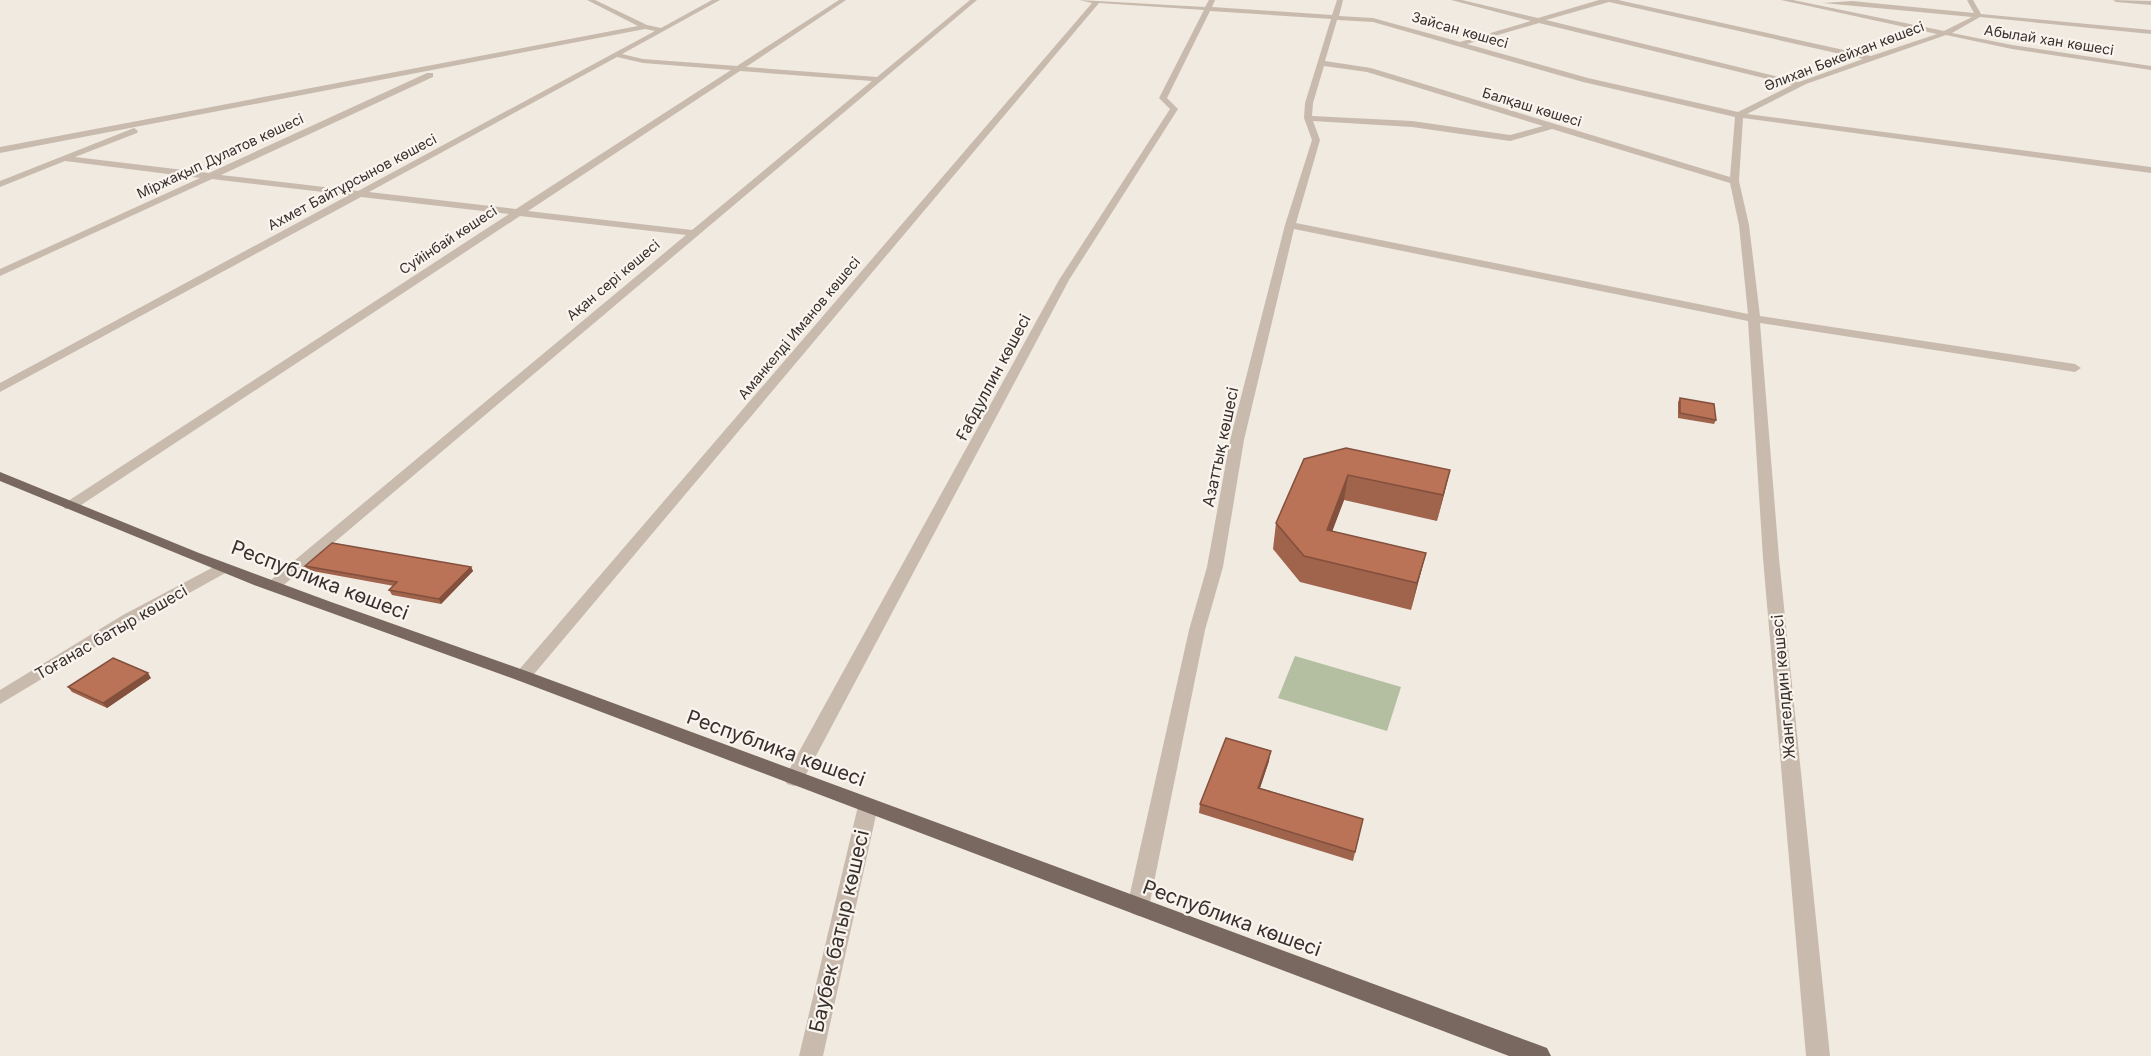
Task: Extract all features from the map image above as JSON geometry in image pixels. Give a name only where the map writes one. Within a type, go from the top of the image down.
[{"type":"main road","name":"Республика көшесі","points":[[0,476],[384,630],[523,676],[1539,1056]]},
{"type":"street","points":[[590,0],[645,27],[662,30]]},
{"type":"street","name":"Ахмет Байтұрсынов көшесі","points":[[0,388],[717,0]]},
{"type":"street","name":"Суйінбай көшесі","points":[[70,506],[843,0]]},
{"type":"street","name":"Ақан сері көшесі","points":[[273,585],[974,0]]},
{"type":"street","name":"Зайсан көшесі","points":[[1082,0],[1210,4],[1373,20],[1586,80],[1739,115],[2151,171]]},
{"type":"street","name":"Азаттық көшесі","points":[[1138,907],[1197,630],[1215,567],[1237,440],[1290,225],[1316,140],[1308,118],[1309,103],[1340,0]]},
{"type":"street","points":[[1454,0],[1803,85]]},
{"type":"street","points":[[1461,44],[1608,0],[1873,59]]},
{"type":"street","name":"Әлихан Бөкейхан көшесі","points":[[1784,0],[1943,34]]},
{"type":"street","points":[[1970,0],[1979,15]]},
{"type":"street","points":[[2116,0],[2151,3]]},
{"type":"street","name":"Аманкелді Иманов көшесі","points":[[523,676],[1097,1]]},
{"type":"street","points":[[1811,6],[1838,2],[2151,32]]},
{"type":"street","name":"Ғабдуллин көшесі","points":[[794,779],[1064,280],[1174,109],[1163,98],[1210,4]]},
{"type":"street","points":[[1943,34],[1979,15]]},
{"type":"street","points":[[0,150],[645,27]]},
{"type":"street","name":"Әлихан Бөкейхан көшесі","points":[[1739,115],[1768,99],[1803,85],[1943,34]]},
{"type":"street","name":"Абылай хан көшесі","points":[[1943,34],[2151,68]]},
{"type":"street","points":[[616,54],[643,61],[877,80]]},
{"type":"street","name":"Балқаш көшесі","points":[[1322,63],[1368,70],[1734,182]]},
{"type":"street","name":"Міржақып Дулатов көшесі","points":[[0,273],[452,65]]},
{"type":"street","name":"Жангелдин көшесі","points":[[1739,115],[1734,182],[1744,225],[1755,319],[1771,558],[1818,1056]]},
{"type":"street","points":[[0,184],[165,118]]},
{"type":"street","points":[[1308,118],[1412,124],[1510,138],[1549,126]]},
{"type":"street","points":[[66,159],[361,193],[514,214],[692,233]]},
{"type":"street","points":[[1290,225],[1755,319],[2075,368]]},
{"type":"street","name":"Тоғанас батыр көшесі","points":[[0,698],[129,620],[223,567]]},
{"type":"street","name":"Баубек батыр көшесі","points":[[811,1056],[868,806]]},
{"type":"green space","points":[[1295,656],[1401,687],[1387,731],[1278,698]]},
{"type":"building","points":[[1680,398],[1714,404],[1716,420],[1680,413]]},
{"type":"building","points":[[1346,448],[1450,470],[1443,495],[1348,475],[1327,530],[1426,553],[1417,583],[1304,556],[1276,523],[1304,459]]},
{"type":"building","points":[[332,543],[471,567],[439,599],[389,590],[397,582],[305,566]]},
{"type":"building","points":[[113,658],[148,673],[103,703],[68,687]]},
{"type":"building","points":[[1226,738],[1271,751],[1258,788],[1363,819],[1355,852],[1200,804]]}]
